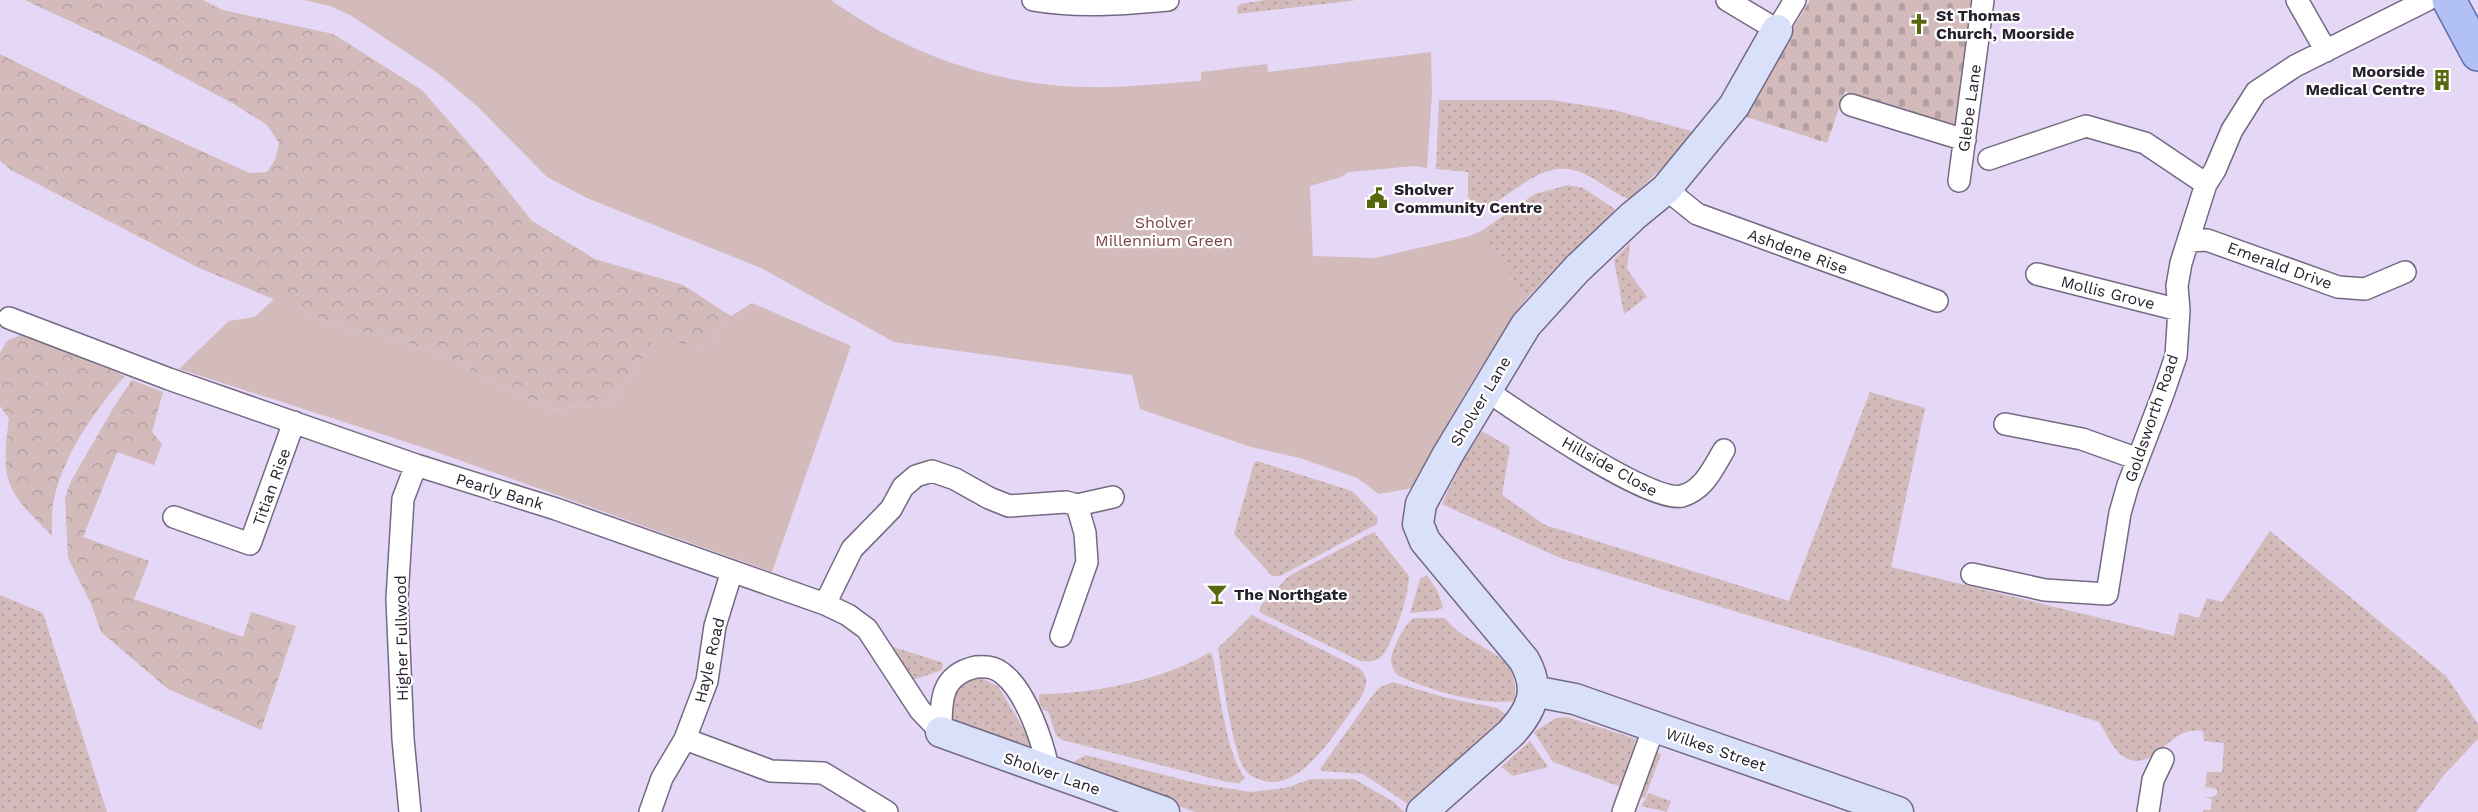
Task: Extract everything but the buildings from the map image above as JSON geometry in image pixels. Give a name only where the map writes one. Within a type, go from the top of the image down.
[{"type":"main road","points":[[2449,0],[2478,54]]},
{"type":"street","points":[[1033,0],[1100,5],[1168,0]]},
{"type":"street","points":[[1727,0],[1777,30]]},
{"type":"street","name":"Sholver Lane","points":[[1533,691],[1530,670],[1524,660],[1430,548],[1418,524],[1421,504],[1526,325],[1551,296],[1633,216],[1666,189],[1734,106],[1796,0]]},
{"type":"street","name":"Glebe Lane","points":[[1959,180],[1983,0]]},
{"type":"street","points":[[2297,0],[2326,51]]},
{"type":"street","name":"Goldsworth Road","points":[[1972,574],[2045,590],[2107,594],[2120,513],[2176,356],[2179,310],[2177,286],[2188,240],[2206,184],[2215,170],[2232,130],[2256,92],[2295,66],[2427,0]]},
{"type":"street","points":[[1851,105],[1965,140]]},
{"type":"street","points":[[1989,159],[2086,126],[2145,143],[2206,184]]},
{"type":"street","name":"Ashdene Rise","points":[[1666,189],[1697,214],[1937,301]]},
{"type":"street","name":"Emerald Drive","points":[[2188,240],[2207,240],[2338,287],[2365,289],[2405,272]]},
{"type":"street","name":"Mollis Grove","points":[[2037,274],[2179,310]]},
{"type":"street","name":"Pearly Bank","points":[[9,318],[169,380],[416,465],[556,509],[825,604],[848,615],[867,629],[920,710],[941,732]]},
{"type":"street","name":"Hillside Close","points":[[1486,390],[1592,459],[1660,495],[1676,497],[1693,492],[1706,479],[1724,450]]},
{"type":"street","name":"Titian Rise","points":[[174,517],[250,544],[294,422]]},
{"type":"street","points":[[2005,424],[2082,439],[2138,459]]},
{"type":"street","name":"Higher Fullwood","points":[[410,812],[403,739],[397,599],[403,500],[416,465]]},
{"type":"street","points":[[825,604],[852,549],[891,509],[903,487],[916,476],[932,471],[955,479],[1009,506],[1066,502],[1077,505],[1113,497]]},
{"type":"street","points":[[1061,636],[1087,562],[1085,533],[1077,505]]},
{"type":"street","name":"Hayle Road","points":[[650,812],[662,778],[685,739],[707,681],[715,626],[732,571]]},
{"type":"street","points":[[941,732],[941,704],[947,684],[963,670],[982,666],[993,668],[1002,672],[1017,689],[1042,742],[1049,772]]},
{"type":"street","points":[[1422,812],[1523,720],[1532,703],[1533,691]]},
{"type":"street","name":"Wilkes Street","points":[[1533,691],[1575,699],[1898,812]]},
{"type":"street","points":[[1623,812],[1654,727]]},
{"type":"street","name":"Sholver Lane","points":[[941,732],[1049,772],[1134,807],[1164,812]]},
{"type":"street","points":[[685,739],[771,771],[823,774],[887,812]]},
{"type":"street","points":[[2148,812],[2153,780],[2163,759]]},
{"type":"green space","points":[[25,0],[203,0],[223,10],[333,34],[422,90],[484,161],[532,221],[595,259],[683,285],[731,316],[707,346],[652,342],[636,369],[609,405],[551,409],[497,385],[447,356],[386,336],[339,327],[197,267],[11,170],[0,161],[0,54],[110,109],[249,173],[267,172],[275,160],[279,143],[267,125],[234,104],[144,56]]},
{"type":"green space","name":"Sholver Millennium Green","points":[[304,0],[831,0],[889,36],[952,63],[1019,80],[1087,87],[1201,81],[1201,72],[1267,64],[1268,72],[1431,52],[1432,94],[1427,168],[1414,166],[1349,172],[1341,177],[1310,186],[1313,256],[1375,258],[1483,233],[1526,298],[1466,391],[1413,488],[1379,494],[1357,478],[1300,458],[1251,447],[1140,409],[1132,375],[894,342],[761,268],[587,198],[547,177],[478,107],[439,74],[350,15],[330,6]]},
{"type":"green space","points":[[1265,0],[1357,0],[1238,14],[1237,7],[1240,4]]},
{"type":"green space","points":[[1810,0],[1978,0],[1957,130],[1852,96],[1845,91],[1827,143],[1741,115]]},
{"type":"green space","points":[[1439,100],[1552,100],[1614,110],[1695,132],[1667,163],[1629,199],[1580,172],[1566,169],[1553,170],[1527,181],[1480,212],[1468,197],[1468,172],[1436,169]]},
{"type":"green space","points":[[1568,185],[1583,188],[1615,209],[1611,216],[1564,259],[1526,299],[1500,337],[1439,249],[1481,231],[1535,194]]},
{"type":"green space","points":[[1630,243],[1627,269],[1647,297],[1624,314],[1614,260]]},
{"type":"green space","points":[[274,299],[339,327],[386,336],[447,356],[497,385],[551,409],[609,405],[636,369],[652,341],[707,346],[731,316],[752,303],[851,346],[772,572],[431,450],[179,369],[229,321],[255,317]]},
{"type":"green space","points":[[23,334],[125,376],[82,433],[65,466],[53,503],[52,536],[17,497],[7,474],[6,441],[9,419],[0,406],[0,353],[7,341]]},
{"type":"green space","points":[[132,380],[163,392],[152,432],[162,444],[154,465],[117,452],[83,537],[149,561],[134,599],[243,637],[251,612],[296,626],[261,730],[168,689],[101,632],[91,604],[68,558],[65,498],[71,481]]},
{"type":"green space","points":[[1870,392],[1925,408],[1891,567],[2174,636],[2179,613],[2199,618],[2207,598],[2222,602],[2270,531],[2446,676],[2478,724],[2478,739],[2445,774],[2416,812],[2203,812],[2203,810],[2211,810],[2212,799],[2204,797],[2213,797],[2217,794],[2217,789],[2205,787],[2207,772],[2222,772],[2224,743],[2204,741],[2203,731],[2190,731],[2179,735],[2151,756],[2142,760],[2132,760],[2117,751],[2099,722],[1560,558],[1442,504],[1459,467],[1482,431],[1510,447],[1502,495],[1545,525],[1789,601]]},
{"type":"green space","points":[[1257,461],[1352,491],[1378,518],[1377,524],[1280,576],[1272,576],[1234,534],[1254,463]]},
{"type":"green space","points":[[1374,532],[1409,576],[1400,618],[1387,649],[1380,658],[1360,661],[1259,612],[1260,607],[1287,578]]},
{"type":"green space","points":[[1427,575],[1438,592],[1443,608],[1410,613],[1420,579]]},
{"type":"green space","points":[[0,595],[43,613],[107,812],[0,812]]},
{"type":"green space","points":[[1252,615],[1359,668],[1366,679],[1365,689],[1360,698],[1320,753],[1298,773],[1274,782],[1250,775],[1240,760],[1228,712],[1218,648]]},
{"type":"green space","points":[[1414,618],[1445,618],[1467,638],[1503,661],[1511,671],[1515,684],[1514,701],[1486,701],[1455,696],[1397,675],[1391,661],[1393,650],[1403,631]]},
{"type":"green space","points":[[890,646],[941,662],[942,670],[910,681]]},
{"type":"green space","points":[[1208,653],[1212,654],[1228,736],[1238,766],[1245,778],[1239,783],[1227,782],[1062,740],[1056,735],[1048,711],[1043,710],[1039,701],[1039,695],[1043,694],[1106,688],[1150,677],[1191,662]]},
{"type":"green space","points":[[979,677],[998,686],[1033,745],[1029,751],[956,726],[951,709],[953,694],[962,683]]},
{"type":"green space","points":[[1393,682],[1447,698],[1497,708],[1511,718],[1411,806],[1363,774],[1320,769],[1372,696],[1379,688]]},
{"type":"green space","points":[[1567,717],[1636,739],[1621,787],[1553,762],[1534,732],[1556,718]]},
{"type":"green space","points":[[1530,741],[1548,767],[1513,776],[1501,767]]},
{"type":"green space","points":[[1656,752],[1661,754],[1645,798],[1640,797]]},
{"type":"green space","points":[[1086,755],[1196,783],[1250,792],[1285,788],[1311,779],[1354,779],[1394,802],[1404,812],[1195,812],[1074,768],[1075,761]]},
{"type":"green space","points":[[1649,793],[1671,801],[1667,812],[1641,806]]},
{"type":"place","name":"St Thomas Church, Moorside","points":[[1919,24]]},
{"type":"place","name":"Moorside Medical Centre","points":[[2442,80]]},
{"type":"place","name":"Sholver Community Centre","points":[[1377,198]]},
{"type":"place","name":"The Northgate","points":[[1217,594]]}]
